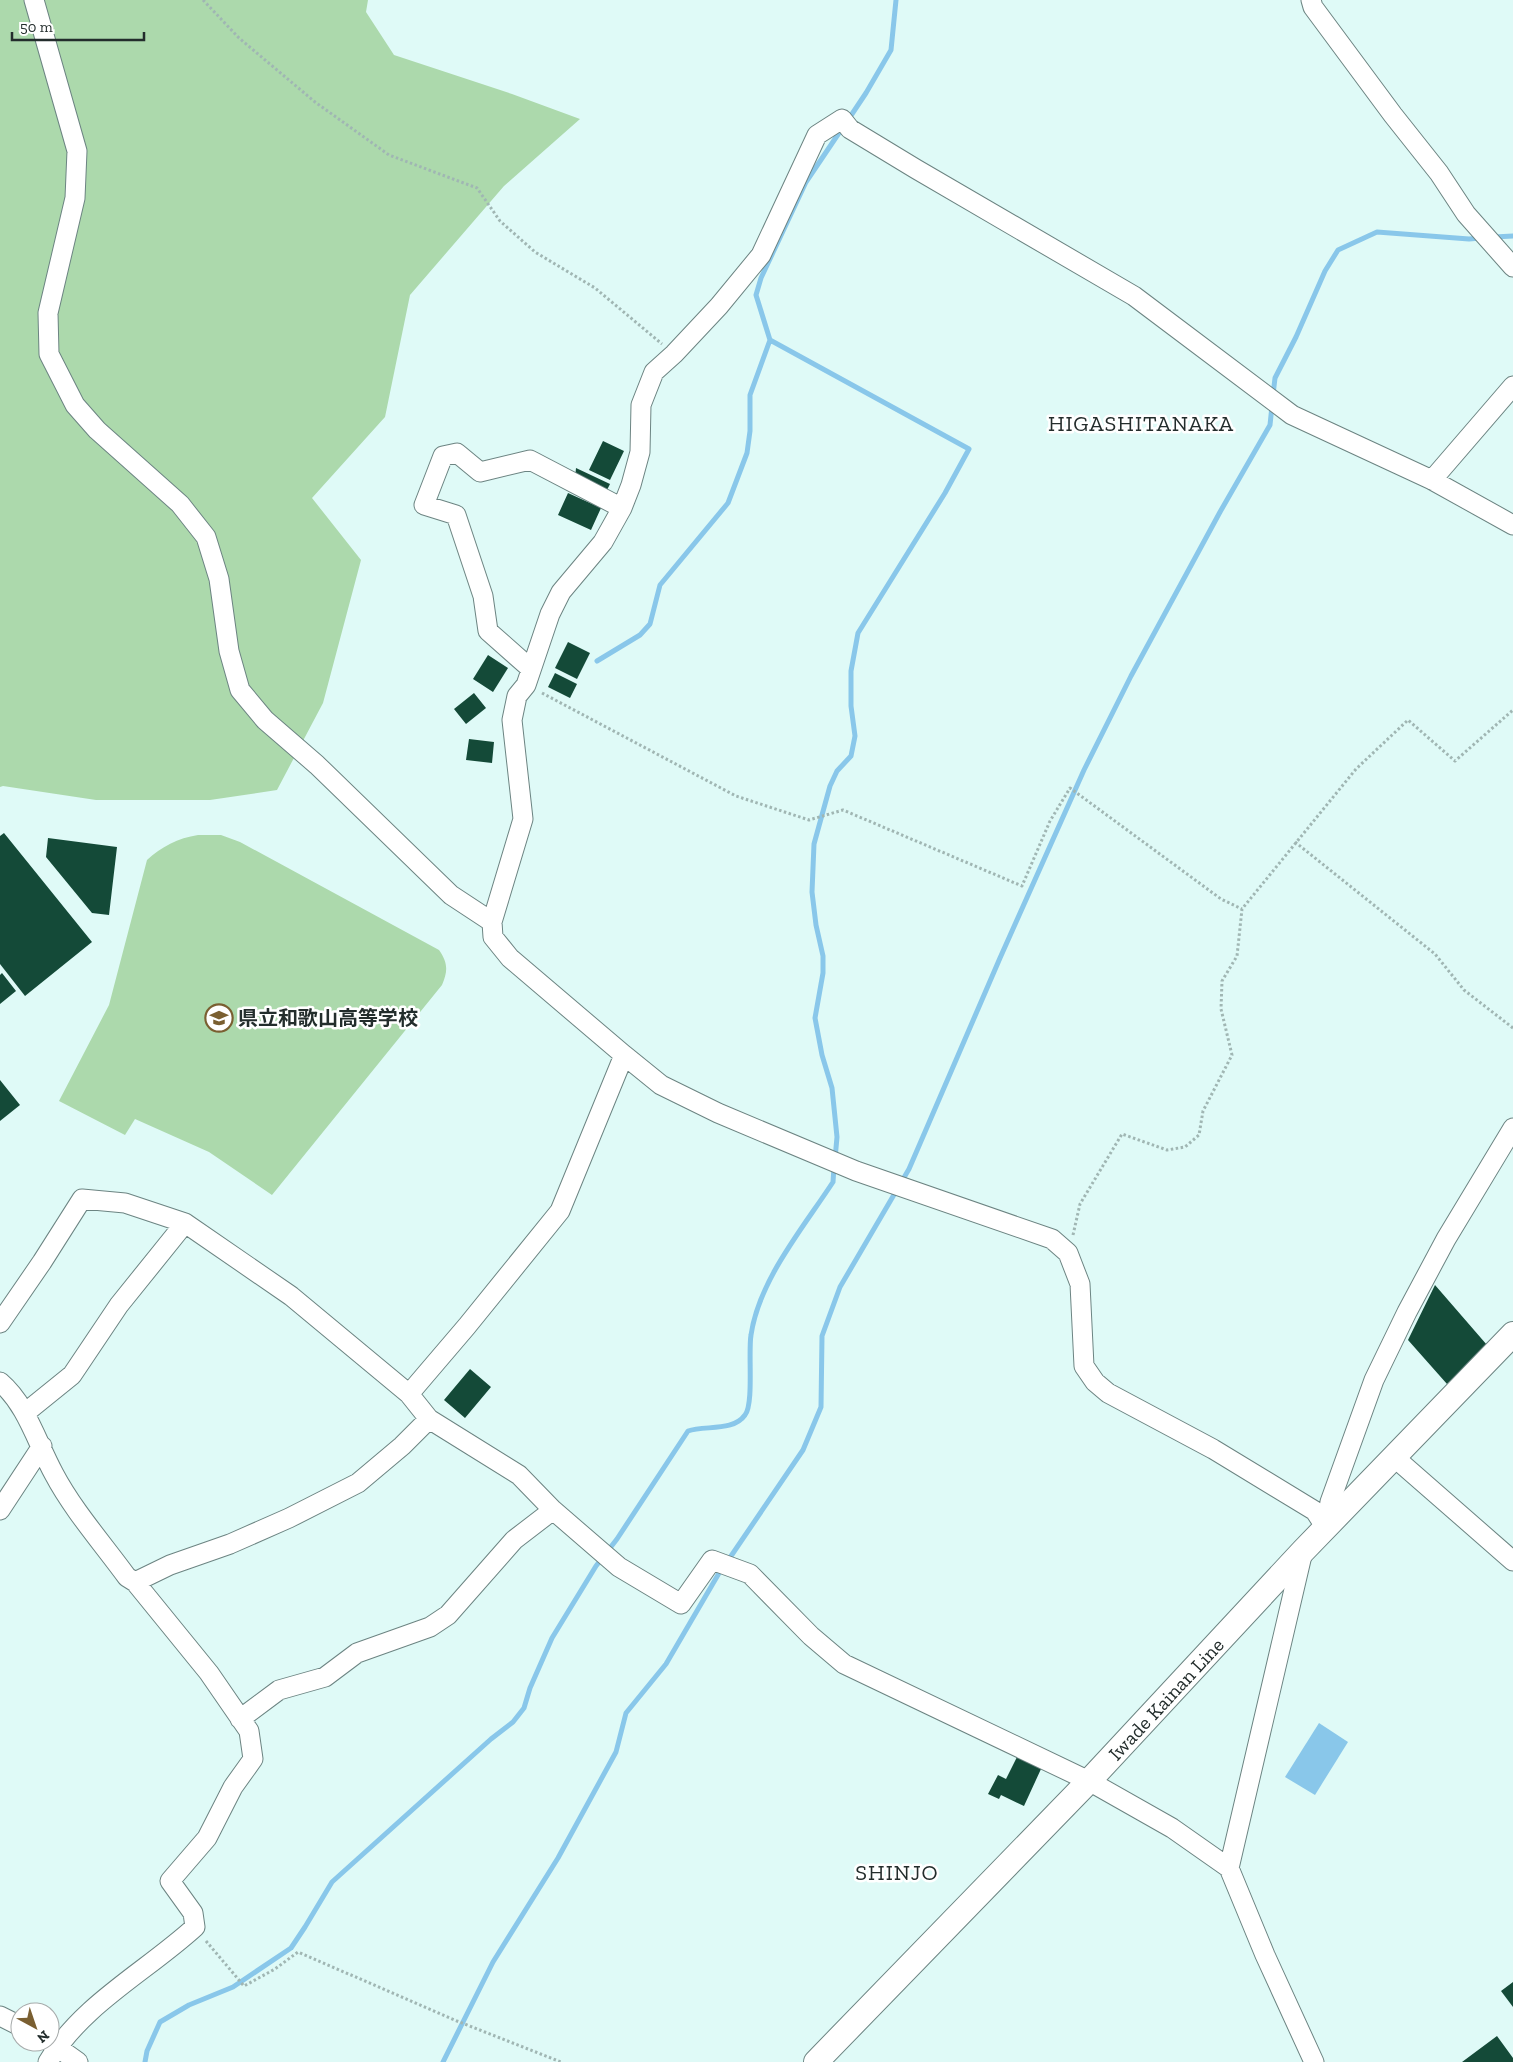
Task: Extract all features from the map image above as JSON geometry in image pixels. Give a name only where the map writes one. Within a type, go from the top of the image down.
[{"type":"main road","name":"Iwade Kainan Line","points":[[816,2062],[1089,1781],[1303,1551],[1513,1334]]},
{"type":"street","points":[[34,0],[77,151],[75,198],[48,313],[49,354],[74,405],[97,430],[180,504],[206,537],[219,579],[229,651],[240,690],[265,720],[317,765],[451,895],[492,922]]},
{"type":"street","points":[[1311,0],[1313,7],[1346,54],[1439,173],[1466,214],[1513,267]]},
{"type":"street","points":[[1326,1528],[1315,1511],[1213,1448],[1108,1392],[1095,1382],[1084,1366],[1080,1284],[1068,1253],[1052,1239],[856,1171],[718,1113],[661,1084],[510,958],[493,937],[492,922],[523,819],[512,720],[517,696],[528,677],[550,614],[560,592],[603,542],[622,508],[631,485],[640,452],[641,405],[654,372],[674,354],[719,306],[761,254],[817,135],[842,119],[850,129],[1134,296],[1292,415],[1432,480],[1513,525]]},
{"type":"street","points":[[1432,480],[1513,386]]},
{"type":"street","points":[[528,677],[488,631],[483,596],[456,515],[424,505],[443,456],[457,453],[480,472],[530,460],[622,508]]},
{"type":"street","points":[[409,1394],[560,1211],[624,1055]]},
{"type":"street","points":[[1326,1528],[1330,1502],[1374,1380],[1407,1312],[1446,1239],[1513,1128]]},
{"type":"street","points":[[0,1323],[82,1200],[124,1203],[185,1223],[291,1296],[409,1394],[429,1419],[519,1475],[553,1510],[619,1567],[681,1604],[712,1560],[750,1574],[812,1636],[844,1664],[1089,1781],[1172,1828],[1229,1868],[1265,1956],[1314,2062]]},
{"type":"street","points":[[25,1413],[72,1375],[119,1305],[185,1223]]},
{"type":"street","points":[[0,1382],[9,1389],[25,1413],[54,1474],[88,1526],[127,1577],[136,1582],[209,1673],[249,1731],[253,1759],[233,1787],[207,1838],[170,1881],[193,1913],[195,1927],[88,2013],[60,2042]]},
{"type":"street","points":[[136,1582],[170,1564],[230,1544],[289,1518],[358,1482],[402,1446],[429,1419]]},
{"type":"street","points":[[0,1510],[42,1446]]},
{"type":"street","points":[[1394,1457],[1513,1560]]},
{"type":"street","points":[[240,1719],[279,1690],[325,1677],[356,1652],[430,1626],[448,1615],[514,1540],[553,1510]]},
{"type":"street","points":[[1229,1868],[1303,1551]]},
{"type":"street","points":[[56,2052],[78,2062]]},
{"type":"path","points":[[203,0],[239,38],[315,102],[389,155],[477,188],[500,221],[535,252],[595,288],[674,354]]},
{"type":"path","points":[[528,677],[736,796],[809,820],[843,810],[1022,886],[1050,821],[1070,788],[1221,899],[1242,909]]},
{"type":"path","points":[[1068,1253],[1080,1204],[1122,1134],[1167,1150],[1186,1147],[1200,1134],[1204,1111],[1232,1055],[1221,1009],[1222,981],[1237,956],[1242,909],[1295,842],[1356,769],[1408,720],[1455,761],[1513,710]]},
{"type":"path","points":[[1295,842],[1435,954],[1464,990],[1513,1028]]},
{"type":"path","points":[[195,1927],[244,1986],[275,1969],[298,1952],[457,2021],[561,2062]]},
{"type":"green space","points":[[0,0],[368,0],[366,12],[394,55],[512,94],[580,119],[504,186],[410,295],[385,417],[312,498],[361,560],[323,703],[277,790],[210,800],[96,800],[0,787]]},
{"type":"green space","points":[[198,835],[221,835],[240,842],[439,950],[445,963],[446,971],[442,985],[272,1195],[209,1152],[135,1119],[125,1135],[59,1101],[109,1005],[147,860],[170,844]]},
{"type":"water","points":[[1319,1723],[1348,1742],[1315,1795],[1285,1777]]},
{"type":"building","points":[[603,441],[624,451],[610,480],[589,470]]},
{"type":"building","points":[[576,468],[610,484],[606,492],[575,478]]},
{"type":"building","points":[[568,493],[601,508],[591,530],[558,515]]},
{"type":"building","points":[[568,642],[590,653],[577,679],[555,668]]},
{"type":"building","points":[[488,655],[508,668],[493,692],[473,679]]},
{"type":"building","points":[[555,673],[577,684],[570,698],[548,687]]},
{"type":"building","points":[[474,693],[486,708],[466,724],[454,709]]},
{"type":"building","points":[[469,739],[494,742],[492,763],[466,760]]},
{"type":"building","points":[[4,833],[92,942],[25,996],[0,964],[0,836]]},
{"type":"building","points":[[48,838],[117,847],[109,915],[92,913],[46,857]]},
{"type":"building","points":[[2,973],[16,991],[0,1004],[0,975]]},
{"type":"building","points":[[0,1080],[20,1105],[0,1121]]},
{"type":"building","points":[[1435,1285],[1487,1345],[1447,1384],[1408,1340]]},
{"type":"building","points":[[470,1369],[491,1387],[465,1418],[444,1400]]},
{"type":"building","points":[[1017,1757],[1041,1769],[1024,1806],[1001,1795],[999,1799],[988,1794],[998,1775],[1006,1779]]},
{"type":"building","points":[[1513,1982],[1513,2007],[1501,1991]]},
{"type":"building","points":[[1497,2036],[1513,2058],[1513,2062],[1462,2062]]},
{"type":"waterway","points":[[848,120],[891,50],[896,0]]},
{"type":"waterway","points":[[597,661],[640,635],[650,624],[660,585],[728,503],[747,453],[750,431],[750,395],[770,340],[756,295],[761,278],[806,182],[843,127]]},
{"type":"waterway","points":[[1273,395],[1275,378],[1296,337],[1325,271],[1338,250],[1377,232],[1469,239],[1481,238]]},
{"type":"waterway","points":[[1494,237],[1513,236]]},
{"type":"waterway","points":[[770,340],[969,449],[945,493],[858,633],[851,671],[851,706],[855,736],[851,756],[837,771],[830,786],[814,844],[812,892],[816,925],[823,956],[823,973],[815,1018],[822,1055],[832,1088],[837,1137],[835,1159]]},
{"type":"waterway","points":[[727,1562],[803,1450],[821,1407],[822,1336],[840,1287],[909,1169],[1084,770],[1131,676],[1220,512],[1270,425],[1272,406]]},
{"type":"waterway","points":[[145,2062],[147,2051],[160,2022],[189,2005],[233,1987],[291,1948],[332,1882],[491,1739],[513,1722],[524,1708],[530,1688],[552,1638],[596,1566],[617,1539],[688,1431],[726,1426],[740,1420],[745,1415],[748,1409],[750,1389],[751,1335],[763,1294],[784,1255],[833,1182],[834,1167]]},
{"type":"waterway","points":[[443,2062],[493,1962],[558,1858],[616,1752],[626,1713],[666,1664],[722,1568]]},
{"type":"place","name":"県立和歌山高等学校","points":[[219,1018]]},
{"type":"district","name":"HIGASHITANAKA","points":[[1141,423]]},
{"type":"district","name":"SHINJO","points":[[897,1872]]}]
